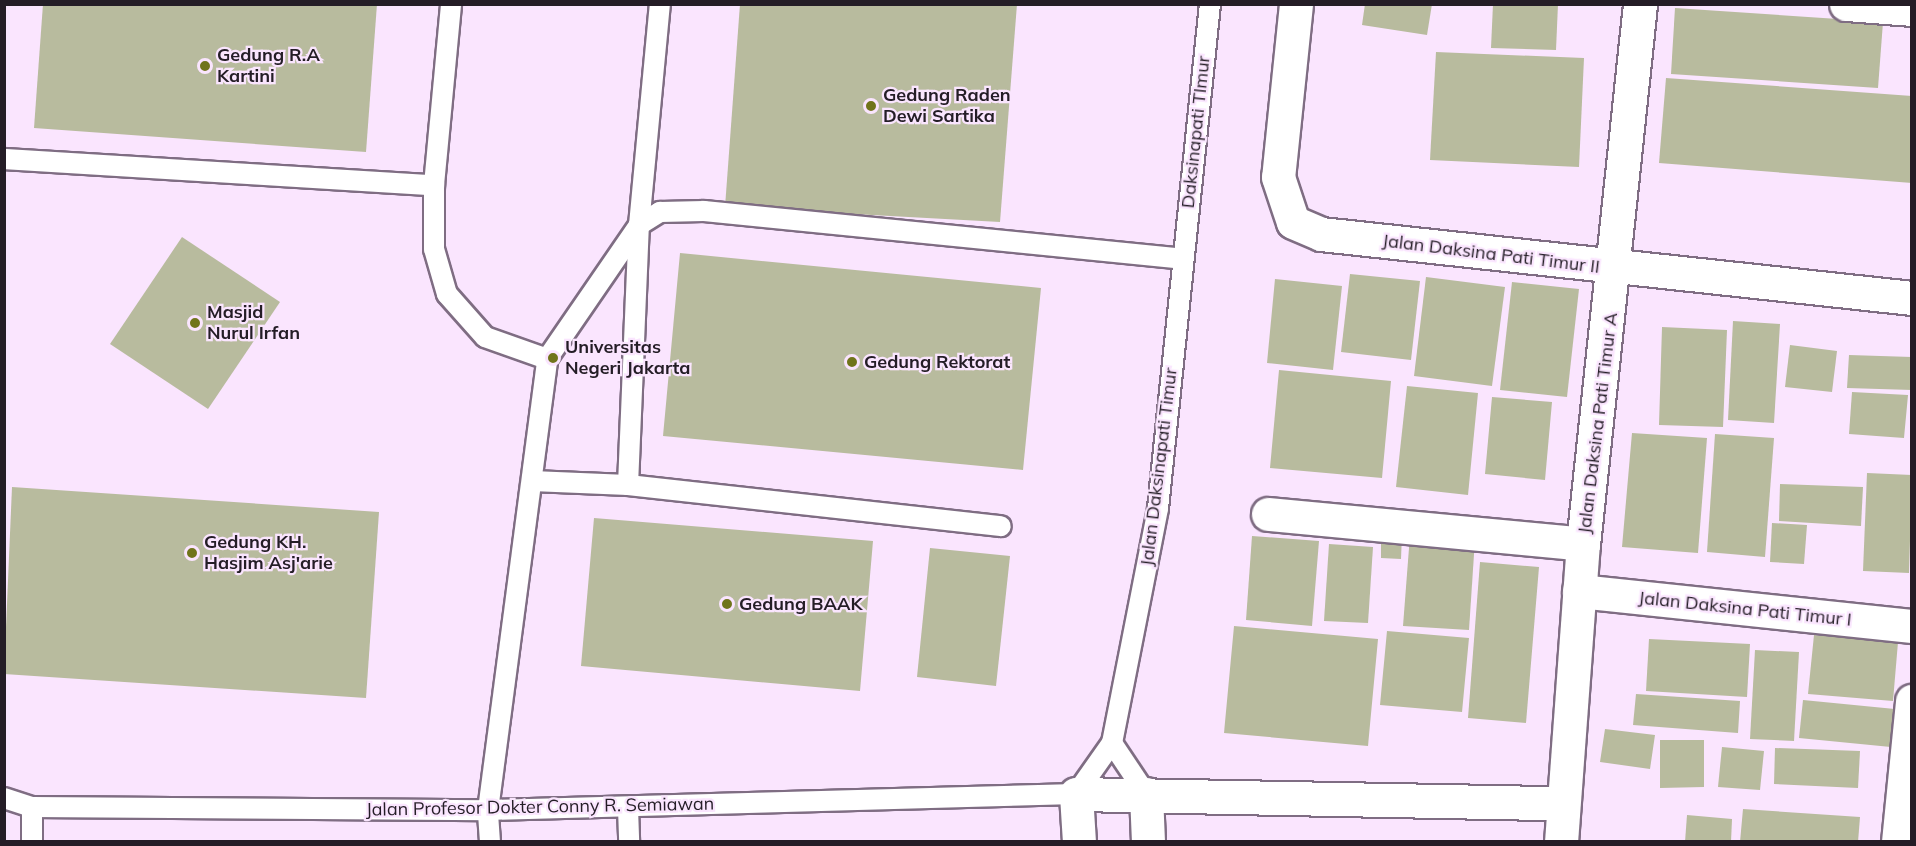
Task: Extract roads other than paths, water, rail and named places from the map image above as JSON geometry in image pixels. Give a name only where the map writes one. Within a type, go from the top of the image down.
[{"type":"street","name":"Jalan Daksina Pati Timur II","points":[[1296,4],[1278,177],[1293,222],[1321,234],[1616,269],[1911,298]]},
{"type":"street","name":"Jalan Daksina Pati Timur A","points":[[1561,842],[1562,803],[1583,544],[1616,269],[1640,4]]},
{"type":"street","points":[[1846,4],[1911,9]]},
{"type":"street","points":[[1268,514],[1583,544]]},
{"type":"street","name":"Jalan Daksina Pati Timur I","points":[[1579,591],[1911,626]]},
{"type":"street","points":[[1898,842],[1911,700]]},
{"type":"street","points":[[1076,794],[1079,842]]},
{"type":"street","name":"Jalan Profesor Dokter Conny R. Semiawan","points":[[1076,794],[1146,794]]},
{"type":"street","points":[[1148,842],[1146,794],[1562,803]]},
{"type":"lane","points":[[451,4],[434,184],[434,249],[447,294],[485,337],[547,359]]},
{"type":"lane","points":[[628,485],[639,225],[660,4]]},
{"type":"lane","name":"Daksinapati TImur","points":[[1183,260],[1210,4]]},
{"type":"lane","points":[[4,159],[434,184]]},
{"type":"lane","points":[[490,842],[488,810],[547,359],[639,225],[660,212],[704,211],[1183,260]]},
{"type":"lane","name":"Jalan Daksinapati Timur","points":[[1076,794],[1112,743],[1158,508],[1183,260]]},
{"type":"lane","points":[[532,481],[628,485],[1001,526]]},
{"type":"lane","points":[[1112,743],[1146,794]]},
{"type":"lane","name":"Jalan Profesor Dokter Conny R. Semiawan","points":[[4,798],[32,807],[488,810],[628,808],[1076,794]]},
{"type":"lane","points":[[32,807],[32,842]]},
{"type":"lane","points":[[628,808],[629,842]]},
{"type":"place","name":"Gedung R.A Kartini","points":[[205,66]]},
{"type":"place","name":"Gedung Raden Dewi Sartika","points":[[871,106]]},
{"type":"place","name":"Masjid Nurul Irfan","points":[[195,323]]},
{"type":"place","name":"Universitas Negeri Jakarta","points":[[553,358]]},
{"type":"place","name":"Gedung Rektorat","points":[[852,362]]},
{"type":"place","name":"Gedung KH. Hasjim Asj'arie","points":[[192,553]]},
{"type":"place","name":"Gedung BAAK","points":[[727,604]]}]
